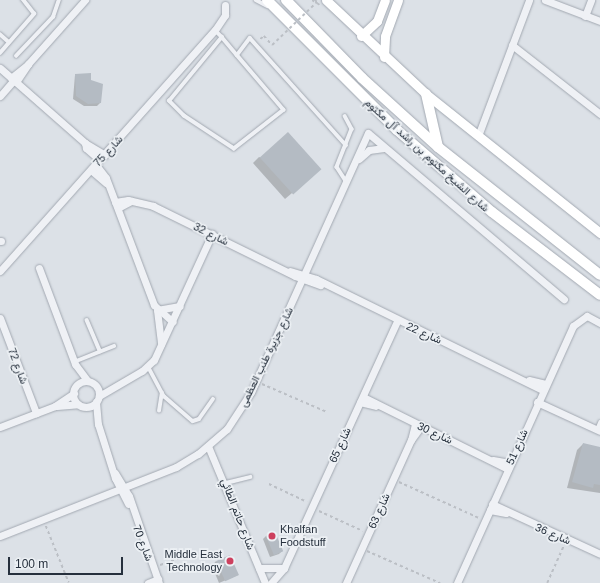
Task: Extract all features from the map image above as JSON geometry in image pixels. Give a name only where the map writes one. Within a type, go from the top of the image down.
[{"type":"main road","name":"شارع الشيخ مكتوم بن راشد آل مكتوم","points":[[267,0],[397,130],[492,212],[600,295]]},
{"type":"main road","name":"شارع الشيخ مكتوم بن راشد آل مكتوم","points":[[286,0],[362,78],[438,147],[600,275]]},
{"type":"main road","points":[[426,94],[438,147]]},
{"type":"street","points":[[0,96],[85,0]]},
{"type":"street","points":[[362,36],[374,26],[385,0]]},
{"type":"street","points":[[384,57],[385,36],[398,0]]},
{"type":"street","points":[[478,136],[529,0]]},
{"type":"street","points":[[545,0],[600,21]]},
{"type":"street","points":[[585,16],[591,0]]},
{"type":"street","points":[[322,1],[426,94],[600,233]]},
{"type":"street","name":"شارع 75","points":[[0,271],[215,30],[225,15],[225,6]]},
{"type":"street","points":[[512,45],[600,114]]},
{"type":"street","points":[[0,68],[85,142],[98,162],[157,310],[162,347]]},
{"type":"street","name":"شارع جزيرة طنب العظمى","points":[[0,534],[43,519],[176,467],[208,446],[235,419],[256,381],[305,278],[357,163],[368,133],[384,148]]},
{"type":"street","points":[[384,148],[564,299]]},
{"type":"street","name":"شارع جزيرة طنب العظمى","points":[[357,163],[369,150],[384,148]]},
{"type":"street","name":"شارع 32","points":[[116,205],[131,201],[153,206],[305,278]]},
{"type":"street","points":[[55,406],[81,405],[98,399],[117,383],[148,366],[162,347],[212,234]]},
{"type":"street","points":[[39,268],[75,363]]},
{"type":"street","name":"شارع 22","points":[[305,278],[544,387]]},
{"type":"street","points":[[157,310],[180,306]]},
{"type":"street","points":[[157,310],[173,322]]},
{"type":"street","name":"شارع 51","points":[[457,583],[537,402],[573,326],[585,316],[600,323]]},
{"type":"street","name":"شارع 72","points":[[0,318],[36,414]]},
{"type":"street","name":"شارع 65","points":[[280,583],[283,570],[397,321]]},
{"type":"street","name":"شارع 70","points":[[75,363],[91,383],[98,399],[98,424],[115,473],[158,581]]},
{"type":"street","name":"شارع 70","points":[[75,363],[75,390],[81,405],[98,424]]},
{"type":"street","points":[[0,427],[55,406],[75,390],[91,383],[117,383]]},
{"type":"street","name":"شارع 30","points":[[361,399],[509,466]]},
{"type":"street","points":[[537,402],[599,428]]},
{"type":"street","name":"شارع 63","points":[[346,583],[418,425]]},
{"type":"street","name":"شارع حاتم الطائي","points":[[208,446],[226,484],[265,583]]},
{"type":"street","name":"شارع 36","points":[[491,507],[600,554]]},
{"type":"street","points":[[259,568],[283,570]]},
{"type":"street","name":"شارع 65","points":[[271,583],[283,570]]},
{"type":"street","points":[[148,583],[158,581]]},
{"type":"lane","points":[[0,53],[34,14],[22,0]]},
{"type":"lane","points":[[16,56],[53,17],[59,0]]},
{"type":"lane","points":[[256,0],[277,10]]},
{"type":"lane","points":[[215,30],[222,37],[284,110],[241,146],[231,149],[184,116],[169,101],[222,37]]},
{"type":"lane","points":[[0,34],[10,42]]},
{"type":"lane","points":[[237,55],[250,38],[346,145]]},
{"type":"lane","points":[[345,116],[352,129],[337,170],[348,183]]},
{"type":"lane","points":[[87,320],[100,352]]},
{"type":"lane","points":[[75,363],[114,346]]},
{"type":"lane","points":[[148,366],[162,393],[195,421],[213,399]]},
{"type":"lane","points":[[159,411],[162,393]]},
{"type":"lane","points":[[226,484],[250,477]]},
{"type":"path","points":[[312,0],[318,7]]},
{"type":"path","points":[[315,0],[322,1]]},
{"type":"path","points":[[264,36],[272,45],[322,1]]},
{"type":"path","points":[[256,381],[327,412]]},
{"type":"path","points":[[393,479],[485,521]]},
{"type":"path","points":[[269,484],[369,533]]},
{"type":"path","points":[[43,519],[69,583]]},
{"type":"path","points":[[546,583],[566,539]]},
{"type":"path","points":[[362,549],[440,583]]},
{"type":"path","points":[[153,568],[194,553]]},
{"type":"building","points":[[91,73],[91,80],[103,84],[101,103],[88,104],[76,96],[75,74]]},
{"type":"building","points":[[288,132],[321,169],[293,195],[260,157]]},
{"type":"building","points":[[583,443],[600,447],[600,485],[594,484],[593,488],[572,482]]},
{"type":"building","points":[[275,532],[283,551],[274,555],[266,536]]},
{"type":"building","points":[[230,555],[239,575],[225,581],[216,561]]},
{"type":"place","name":"Khalfan Foodstuff","points":[[272,536]]},
{"type":"place","name":"Middle East Technology","points":[[230,561]]}]
